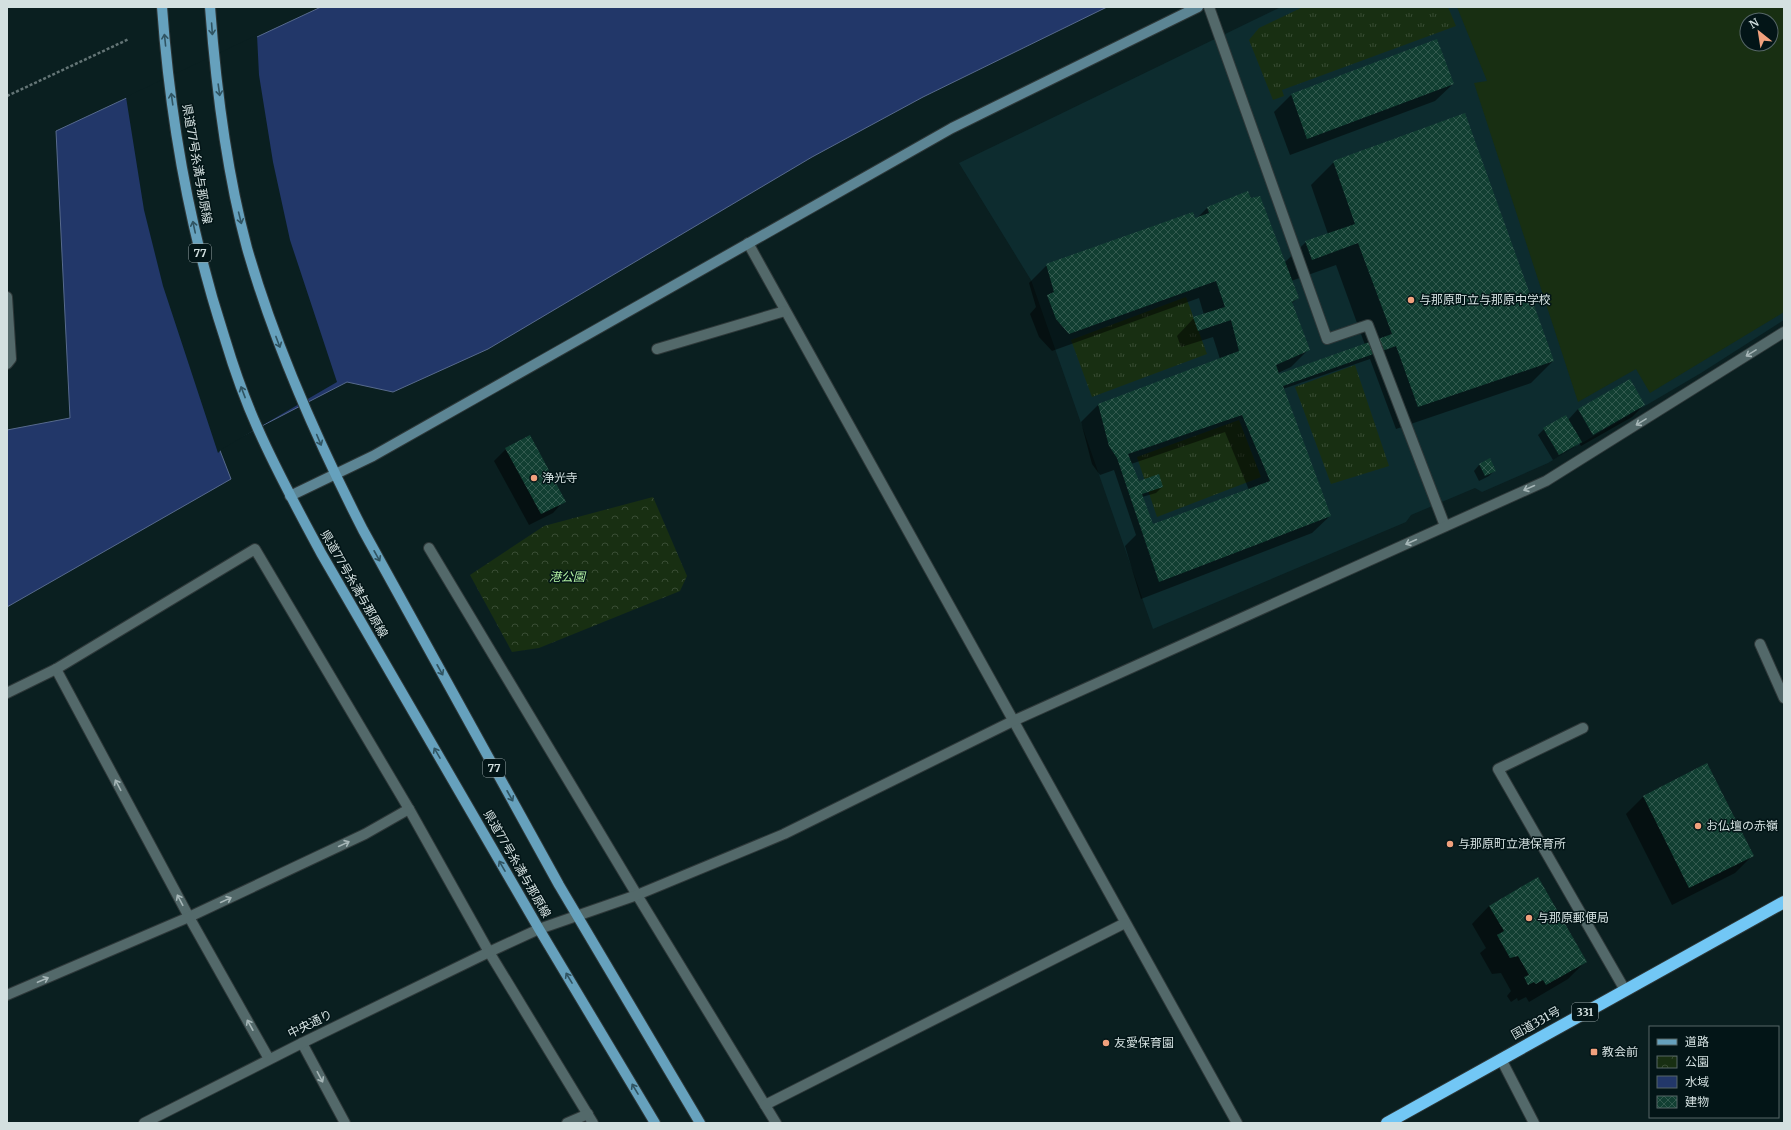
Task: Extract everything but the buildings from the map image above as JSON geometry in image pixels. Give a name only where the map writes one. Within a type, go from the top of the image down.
[{"type":"highway","name":"国道331号","points":[[1386,1123],[1784,902]]},
{"type":"main road","name":"県道77号糸満与那原線","points":[[162,7],[168,72],[182,167],[210,291],[233,364],[257,428],[290,496],[327,564],[539,929],[655,1123]]},
{"type":"main road","name":"77","points":[[210,7],[213,52],[237,208],[278,343],[334,475],[559,885],[700,1123]]},
{"type":"street","points":[[290,496],[410,436],[952,128],[1198,7]]},
{"type":"street","points":[[1209,7],[1327,339],[1368,325],[1445,526]]},
{"type":"street","points":[[748,243],[1125,924],[1237,1123]]},
{"type":"street","points":[[7,296],[10,359],[7,364]]},
{"type":"street","points":[[657,349],[785,311]]},
{"type":"street","name":"中央通り","points":[[144,1123],[269,1059],[539,929],[637,895],[784,834],[1013,721],[1546,481],[1784,332]]},
{"type":"street","points":[[429,548],[637,895],[776,1123]]},
{"type":"street","points":[[7,693],[56,669],[255,549],[409,809],[489,952],[593,1123]]},
{"type":"street","points":[[1760,644],[1784,698]]},
{"type":"street","points":[[56,669],[190,918],[269,1059]]},
{"type":"street","points":[[1583,728],[1498,769],[1625,990]]},
{"type":"street","points":[[7,995],[190,918],[365,834],[409,809]]},
{"type":"street","points":[[765,1105],[1125,924]]},
{"type":"street","points":[[302,1043],[344,1123]]},
{"type":"street","points":[[1501,1059],[1534,1123]]},
{"type":"street","points":[[567,1123],[588,1114]]},
{"type":"path","points":[[7,96],[129,39]]},
{"type":"shaded area","name":"与那原町立与那原中学校","points":[[1281,7],[1784,7],[1784,320],[1701,373],[1548,463],[1482,492],[1475,488],[1411,515],[1406,522],[1153,629],[1031,280],[959,163]]},
{"type":"green space","points":[[1303,7],[1448,7],[1456,26],[1282,90],[1284,96],[1273,100],[1249,40],[1259,28]]},
{"type":"green space","points":[[1457,7],[1784,7],[1784,312],[1650,393],[1636,369],[1578,402],[1474,83],[1487,81]]},
{"type":"green space","points":[[1186,297],[1207,354],[1092,397],[1071,340]]},
{"type":"green space","points":[[1355,365],[1389,466],[1331,484],[1295,387]]},
{"type":"green space","points":[[1239,420],[1261,477],[1157,517],[1137,457]]},
{"type":"green space","name":"港公園","points":[[653,497],[687,576],[680,591],[539,648],[512,652],[470,575],[544,526]]},
{"type":"water","points":[[321,7],[1107,7],[923,97],[812,157],[488,349],[393,392],[347,382],[219,448],[231,479],[7,607],[7,430],[70,418],[56,131]]},
{"type":"pier","points":[[257,35],[259,75],[273,162],[290,240],[337,382],[222,449],[218,453],[163,286],[144,210],[126,97]]},
{"type":"place","name":"与那原町立与那原中学校","points":[[1411,300]]},
{"type":"place","name":"浄光寺","points":[[534,478]]},
{"type":"place","name":"お仏壇の赤嶺","points":[[1698,826]]},
{"type":"place","name":"与那原町立港保育所","points":[[1450,844]]},
{"type":"place","name":"与那原郵便局","points":[[1529,918]]},
{"type":"place","name":"友愛保育園","points":[[1106,1043]]},
{"type":"place","name":"教会前","points":[[1594,1052]]}]
